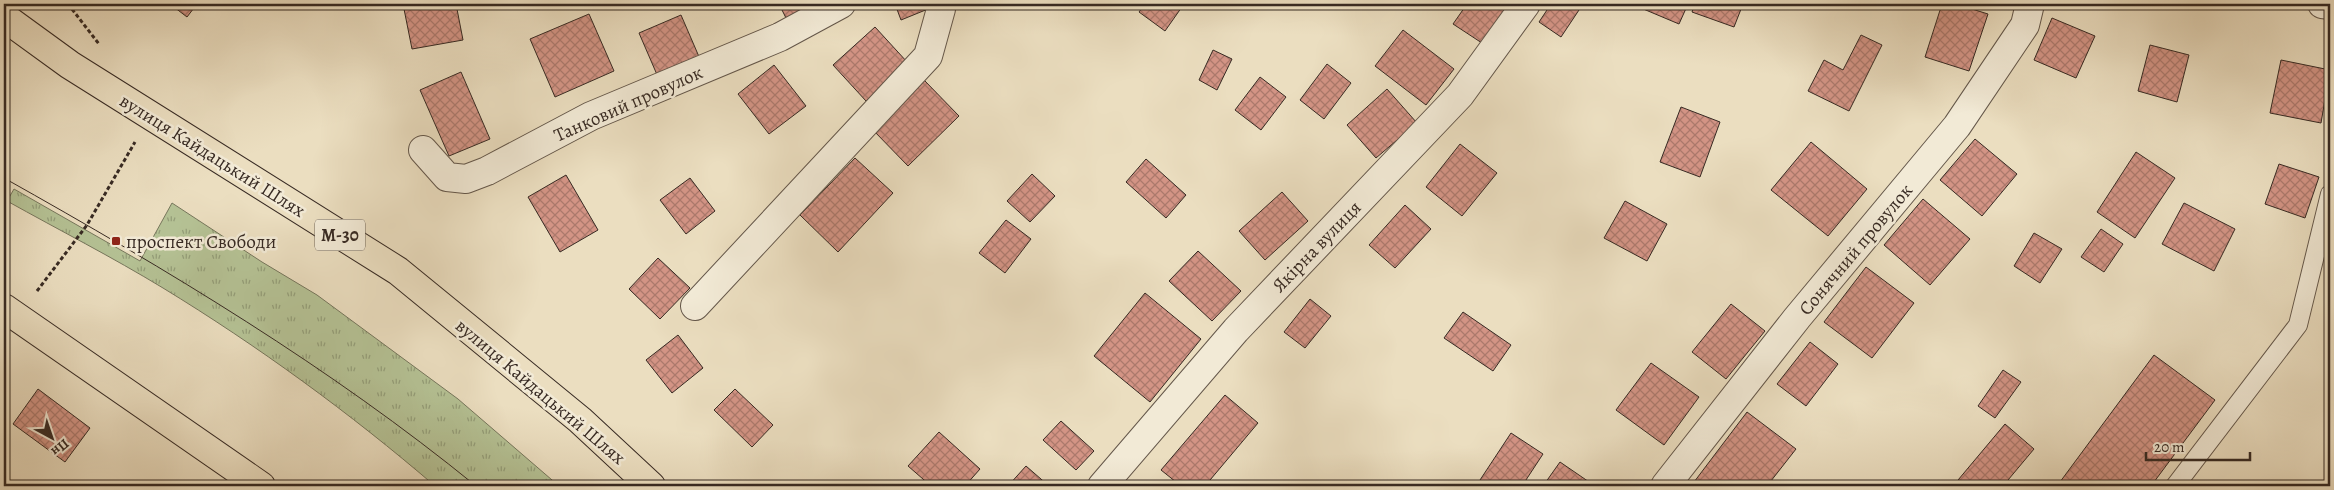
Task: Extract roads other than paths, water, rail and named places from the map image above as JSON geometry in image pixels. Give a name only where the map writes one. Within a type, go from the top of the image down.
[{"type":"highway","name":"вулиця Кайдацький Шлях","points":[[4,18],[70,66],[398,271],[580,420],[651,486]]},
{"type":"highway","points":[[10,312],[260,486]]},
{"type":"street","name":"Танковий провулок","points":[[423,150],[447,177],[466,179],[487,171],[591,116],[780,37],[841,4]]},
{"type":"street","points":[[695,306],[928,56],[941,10],[940,4]]},
{"type":"street","name":"Якірна вулиця","points":[[1102,486],[1236,330],[1460,95],[1526,4]]},
{"type":"street","name":"Сонячний провулок","points":[[1665,486],[1798,318],[1957,126],[2025,25],[2030,4]]},
{"type":"street","points":[[2322,4],[2330,5]]},
{"type":"lane","points":[[2175,486],[2298,325],[2330,194]]},
{"type":"tram line","points":[[4,178],[126,248],[247,322],[364,401],[421,442],[476,486]]},
{"type":"place","name":"проспект Свободи","points":[[116,241]]}]
